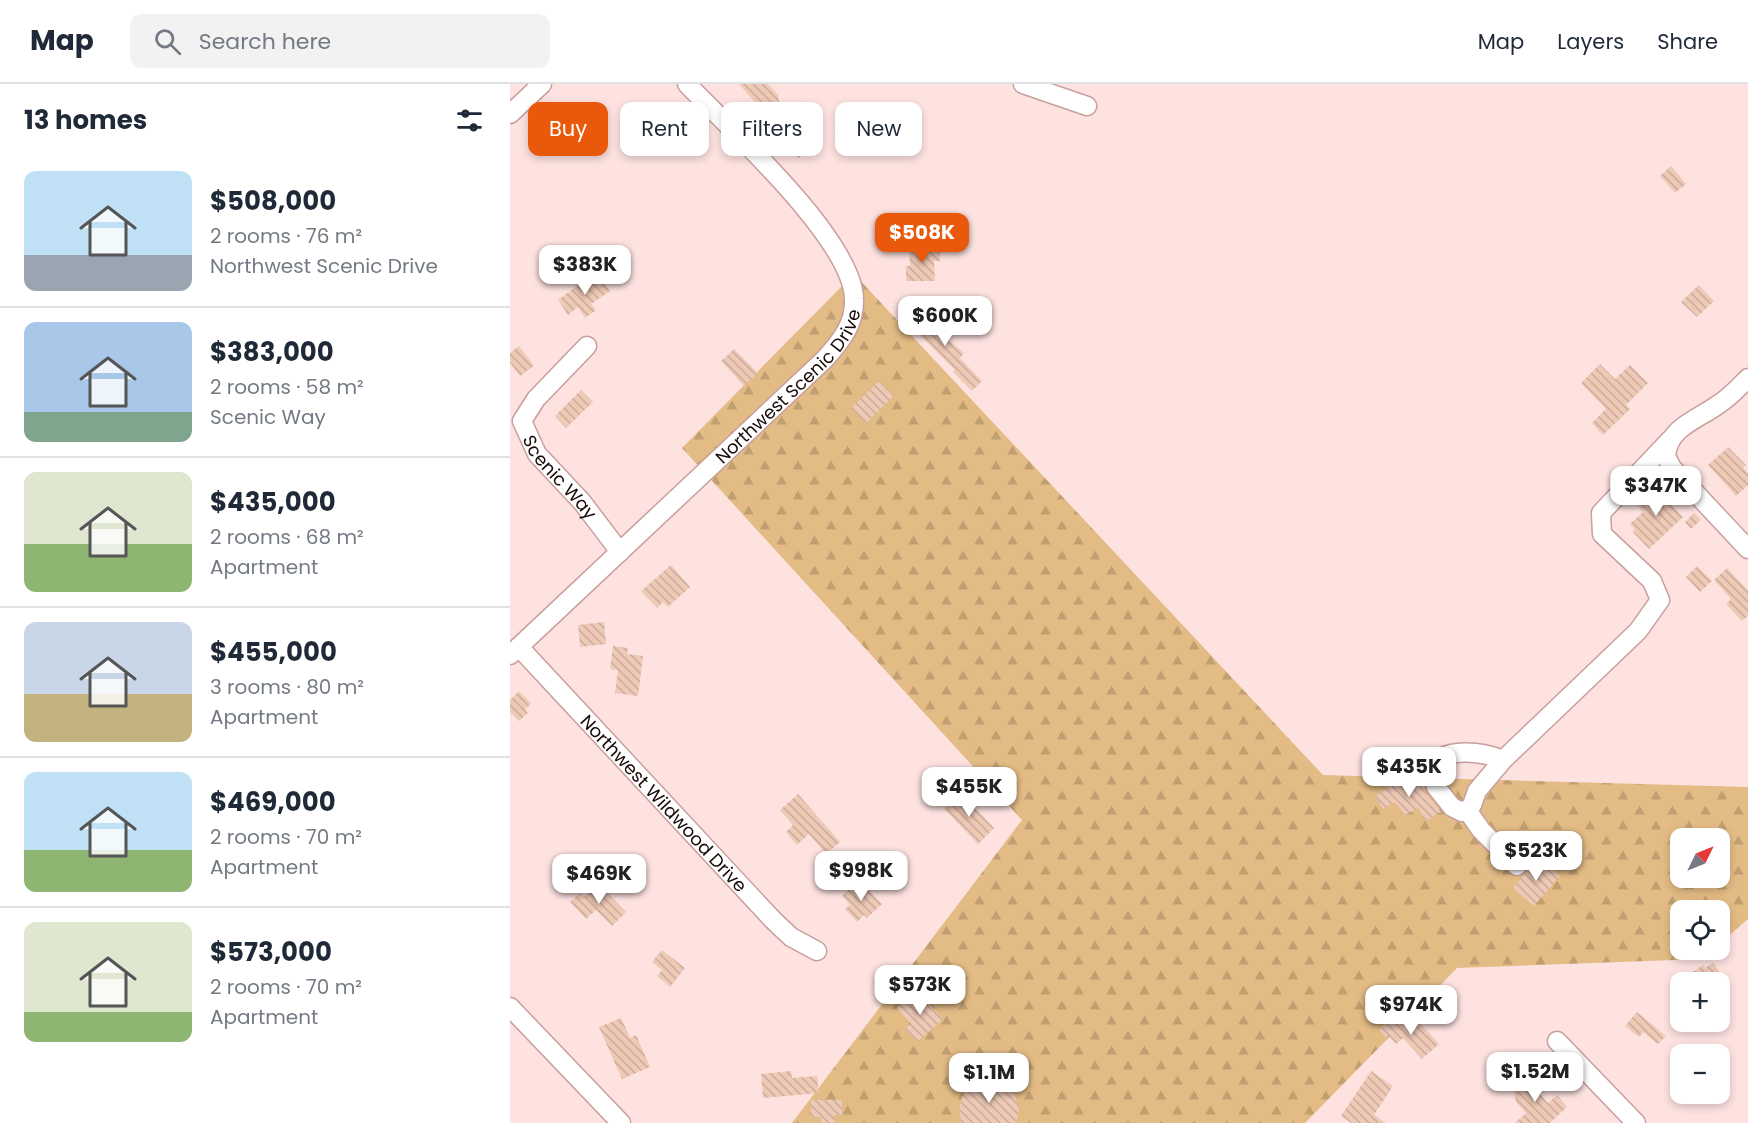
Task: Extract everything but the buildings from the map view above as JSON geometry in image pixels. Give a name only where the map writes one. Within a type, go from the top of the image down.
[{"type":"street","points":[[510,114],[542,84]]},
{"type":"street","name":"Northwest Scenic Drive","points":[[515,651],[825,359],[842,340],[850,326],[854,312],[852,286],[844,262],[796,197],[687,84]]},
{"type":"street","points":[[1023,84],[1087,106]]},
{"type":"street","name":"Scenic Way","points":[[587,346],[536,399],[522,421],[537,454],[582,502],[620,552]]},
{"type":"street","points":[[1503,760],[1491,755],[1469,753],[1443,757],[1432,769],[1436,787],[1452,807],[1462,812],[1467,810],[1477,791],[1503,760],[1638,631],[1660,600],[1652,580],[1602,534],[1601,513],[1687,424],[1719,404],[1748,378]]},
{"type":"street","points":[[1670,440],[1666,456],[1672,468],[1748,549]]},
{"type":"street","name":"Northwest Wildwood Drive","points":[[515,651],[773,920],[791,937],[817,951]]},
{"type":"street","points":[[1467,810],[1481,830],[1517,866]]},
{"type":"street","points":[[510,1007],[621,1123]]},
{"type":"street","points":[[1557,1041],[1636,1123]]},
{"type":"green space","points":[[854,274],[1323,775],[1748,787],[1748,919],[1730,935],[1730,900],[1670,900],[1670,960],[1675,960],[1457,968],[1305,1123],[792,1123],[1022,820],[682,448]]}]
